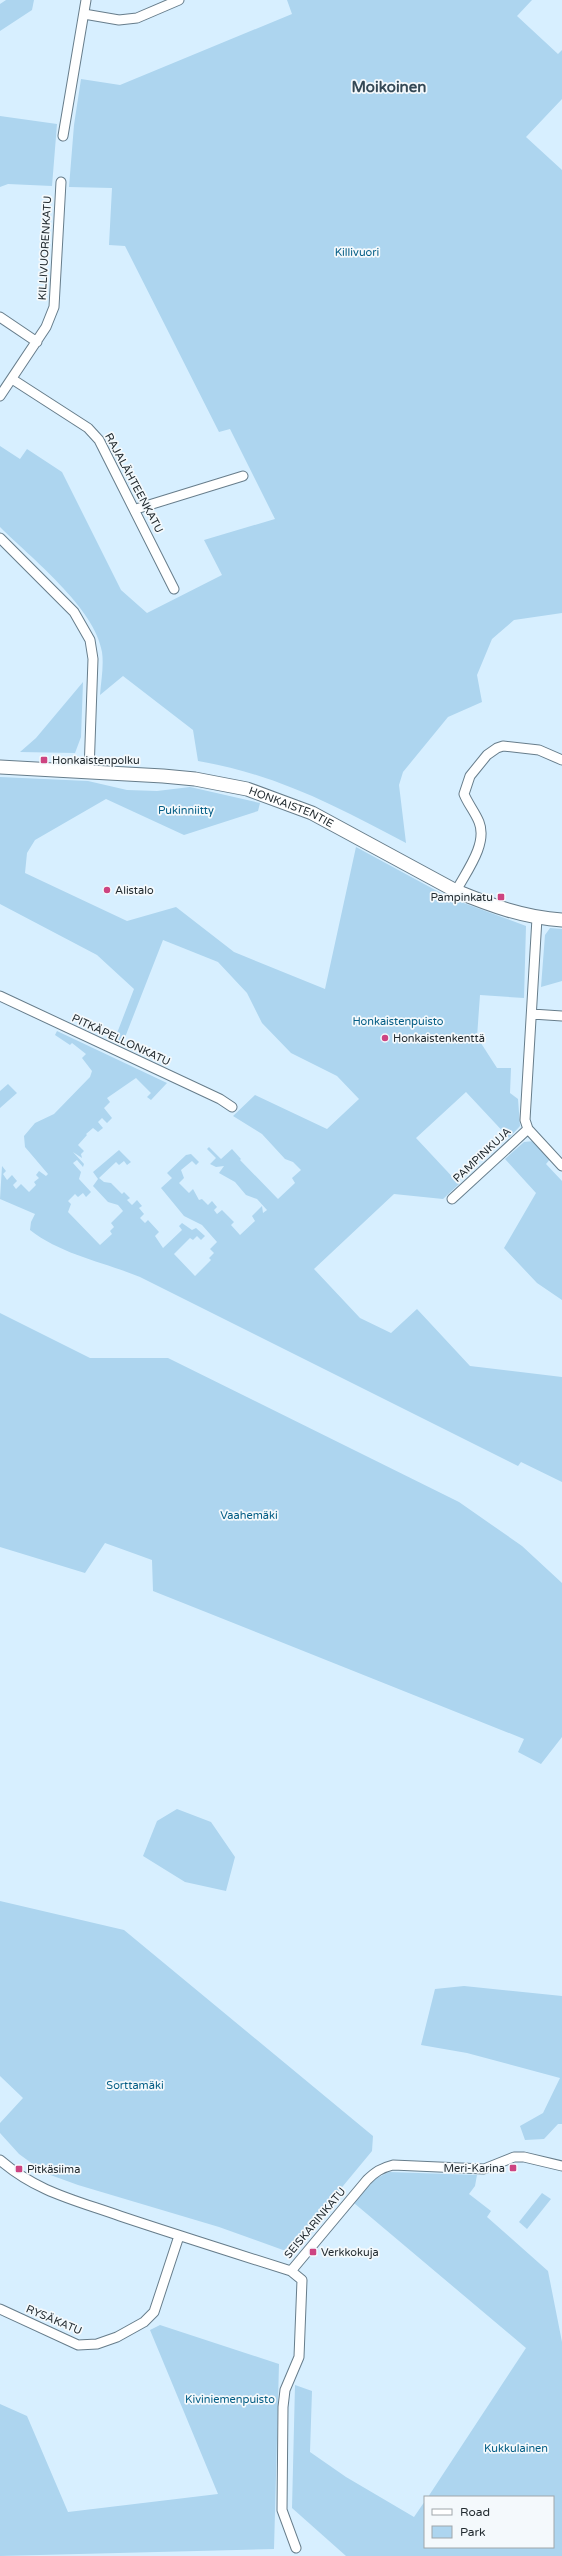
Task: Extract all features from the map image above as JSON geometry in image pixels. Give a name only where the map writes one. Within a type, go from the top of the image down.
[{"type":"street","points":[[63,136],[86,0]]},
{"type":"street","points":[[84,14],[119,20],[137,18],[179,0]]},
{"type":"street","name":"KILLIVUORENKATU","points":[[0,396],[37,342],[51,318],[56,298],[61,182]]},
{"type":"street","points":[[0,317],[37,342]]},
{"type":"street","name":"RAJALÄHTEENKATU","points":[[12,379],[94,434],[104,446],[174,589]]},
{"type":"street","points":[[136,509],[243,476]]},
{"type":"street","points":[[2,543],[74,612],[90,640],[94,660],[89,772]]},
{"type":"street","points":[[456,890],[477,850],[482,833],[479,821],[464,794],[470,776],[487,755],[503,746],[539,750],[562,760]]},
{"type":"street","name":"HONKAISTENTIE","points":[[0,767],[195,778],[263,794],[312,813],[456,890],[480,901],[537,918],[562,920]]},
{"type":"street","points":[[537,918],[525,1120],[528,1129],[562,1166]]},
{"type":"street","name":"PITKÄPELLONKATU","points":[[0,996],[220,1099],[232,1107]]},
{"type":"street","points":[[532,1014],[562,1016]]},
{"type":"street","name":"PAMPINKUJA","points":[[452,1199],[528,1129]]},
{"type":"street","name":"SEISKARINKATU","points":[[0,2160],[38,2187],[179,2236],[291,2271],[367,2180],[376,2171],[385,2167],[393,2165],[484,2169],[510,2159],[524,2157],[562,2166]]},
{"type":"street","name":"RYSÄKATU","points":[[0,2309],[78,2345],[97,2344],[117,2337],[144,2322],[154,2312],[179,2236]]},
{"type":"street","points":[[291,2271],[302,2280],[300,2357],[285,2390],[283,2407],[281,2499],[285,2523],[296,2548]]},
{"type":"green space","points":[[6,0],[34,0],[32,10],[0,31],[0,4]]},
{"type":"green space","name":"Killivuori","points":[[287,0],[532,0],[517,16],[558,54],[562,50],[562,99],[526,137],[562,170],[562,613],[514,620],[492,639],[477,675],[482,702],[448,717],[403,772],[399,785],[406,843],[306,793],[254,774],[198,761],[193,730],[123,676],[100,695],[103,657],[97,635],[87,618],[75,601],[60,585],[0,527],[0,446],[20,459],[27,449],[62,472],[121,590],[147,613],[222,575],[204,540],[275,519],[230,429],[219,432],[125,246],[109,245],[112,188],[69,187],[74,125],[81,79],[120,85],[292,14]]},
{"type":"green space","points":[[0,116],[57,124],[52,186],[8,184],[0,187]]},
{"type":"green space","points":[[83,682],[81,737],[75,753],[20,752],[36,738]]},
{"type":"green space","points":[[0,777],[88,781],[127,790],[157,791],[190,787],[260,803],[258,811],[184,835],[106,799],[35,840],[27,853],[25,873],[127,921],[176,907],[234,952],[325,989],[356,847],[450,898],[526,926],[524,998],[480,995],[477,1037],[497,1068],[511,1068],[510,1093],[518,1099],[520,1126],[509,1138],[466,1092],[416,1138],[459,1184],[443,1199],[394,1194],[314,1269],[360,1318],[391,1333],[417,1309],[470,1366],[562,1377],[562,1482],[521,1462],[518,1466],[140,1277],[69,1252],[42,1239],[30,1230],[31,1222],[35,1214],[0,1199],[2,1166],[6,1171],[3,1174],[7,1180],[12,1175],[17,1181],[13,1185],[16,1189],[21,1184],[29,1192],[36,1185],[34,1182],[39,1178],[36,1175],[39,1171],[46,1176],[48,1174],[25,1147],[24,1136],[35,1123],[54,1114],[90,1077],[92,1071],[82,1058],[86,1054],[72,1043],[70,1045],[55,1035],[57,1031],[167,1083],[151,1100],[147,1097],[151,1093],[136,1078],[107,1098],[110,1102],[104,1108],[112,1118],[107,1123],[102,1118],[98,1122],[103,1128],[98,1132],[93,1128],[86,1134],[87,1135],[78,1145],[84,1151],[81,1154],[82,1158],[73,1152],[84,1164],[83,1167],[77,1160],[73,1163],[81,1172],[79,1179],[91,1192],[86,1197],[83,1193],[78,1197],[75,1194],[68,1201],[71,1204],[68,1212],[100,1245],[112,1234],[110,1231],[114,1227],[111,1223],[123,1211],[118,1205],[108,1202],[93,1186],[98,1179],[93,1172],[119,1150],[131,1162],[127,1165],[124,1161],[119,1165],[116,1162],[99,1178],[104,1182],[111,1183],[122,1194],[124,1192],[130,1198],[127,1200],[132,1205],[137,1200],[142,1206],[139,1208],[144,1214],[140,1218],[145,1223],[148,1220],[159,1232],[155,1236],[163,1248],[182,1230],[179,1226],[182,1223],[192,1230],[196,1228],[205,1236],[201,1240],[197,1236],[193,1240],[190,1238],[174,1254],[195,1276],[211,1260],[209,1258],[214,1253],[210,1249],[217,1242],[202,1225],[184,1216],[161,1188],[172,1178],[167,1173],[186,1155],[191,1154],[199,1162],[196,1165],[192,1161],[181,1170],[184,1178],[179,1183],[189,1193],[193,1189],[199,1200],[202,1199],[208,1205],[212,1201],[217,1207],[214,1210],[217,1214],[222,1210],[234,1222],[231,1225],[240,1235],[255,1221],[252,1216],[262,1206],[263,1213],[267,1210],[257,1199],[246,1195],[235,1182],[219,1173],[224,1166],[216,1167],[210,1164],[216,1158],[207,1149],[209,1147],[221,1159],[232,1149],[241,1159],[240,1160],[278,1199],[295,1183],[292,1178],[301,1170],[293,1162],[285,1159],[262,1134],[233,1116],[255,1095],[327,1129],[359,1099],[337,1076],[291,1053],[262,1023],[247,993],[218,962],[163,940],[122,1045],[114,1041],[134,989],[97,955],[0,904]]},
{"type":"green space","points":[[550,928],[562,929],[562,981],[541,987],[545,935]]},
{"type":"green space","points":[[8,1084],[17,1093],[0,1108],[0,1091]]},
{"type":"green space","points":[[534,1141],[551,1158],[546,1164],[562,1181],[562,1300],[537,1283],[504,1248],[536,1193],[505,1159],[524,1142]]},
{"type":"green space","name":"Vaahemäki","points":[[0,1313],[90,1358],[168,1358],[459,1502],[522,1546],[562,1583],[562,1737],[541,1764],[518,1752],[524,1739],[153,1591],[152,1560],[105,1543],[85,1573],[0,1547]]},
{"type":"green space","points":[[177,1809],[211,1822],[235,1857],[226,1891],[185,1882],[143,1856],[157,1821]]},
{"type":"green space","name":"Sorttamäki","points":[[0,1901],[124,1930],[373,2136],[372,2151],[295,2244],[288,2250],[283,2250],[219,2227],[78,2185],[45,2173],[19,2154],[0,2133],[0,2123],[23,2098],[0,2076]]},
{"type":"green space","points":[[464,1986],[562,1996],[562,2124],[558,2124],[544,2139],[525,2140],[520,2126],[543,2113],[560,2078],[467,2053],[421,2045],[435,1989]]},
{"type":"green space","name":"Kukkulainen","points":[[389,2172],[477,2175],[475,2186],[469,2194],[491,2211],[487,2217],[548,2271],[562,2342],[562,2556],[346,2556],[292,2508],[295,2385],[312,2391],[310,2452],[346,2477],[414,2517],[424,2502],[424,2548],[554,2548],[554,2496],[429,2496],[526,2348],[354,2203],[375,2179]]},
{"type":"green space","points":[[542,2193],[551,2199],[527,2229],[519,2222]]},
{"type":"green space","name":"Kiviniemenpuisto","points":[[160,2325],[279,2364],[274,2549],[0,2556],[0,2404],[27,2416],[68,2512],[218,2494],[150,2330]]},
{"type":"place","name":"Honkaistenpolku","points":[[44,760]]},
{"type":"place","name":"Alistalo","points":[[107,890]]},
{"type":"place","name":"Pampinkatu","points":[[501,897]]},
{"type":"place","name":"Honkaistenkenttä","points":[[385,1038]]},
{"type":"place","name":"Meri-Karina","points":[[513,2168]]},
{"type":"place","name":"Pitkäsiima","points":[[19,2169]]},
{"type":"place","name":"Verkkokuja","points":[[313,2252]]},
{"type":"district","name":"Moikoinen","points":[[389,87]]},
{"type":"park label","name":"Pukinniitty","points":[[186,810]]},
{"type":"park label","name":"Honkaistenpuisto","points":[[398,1021]]}]
